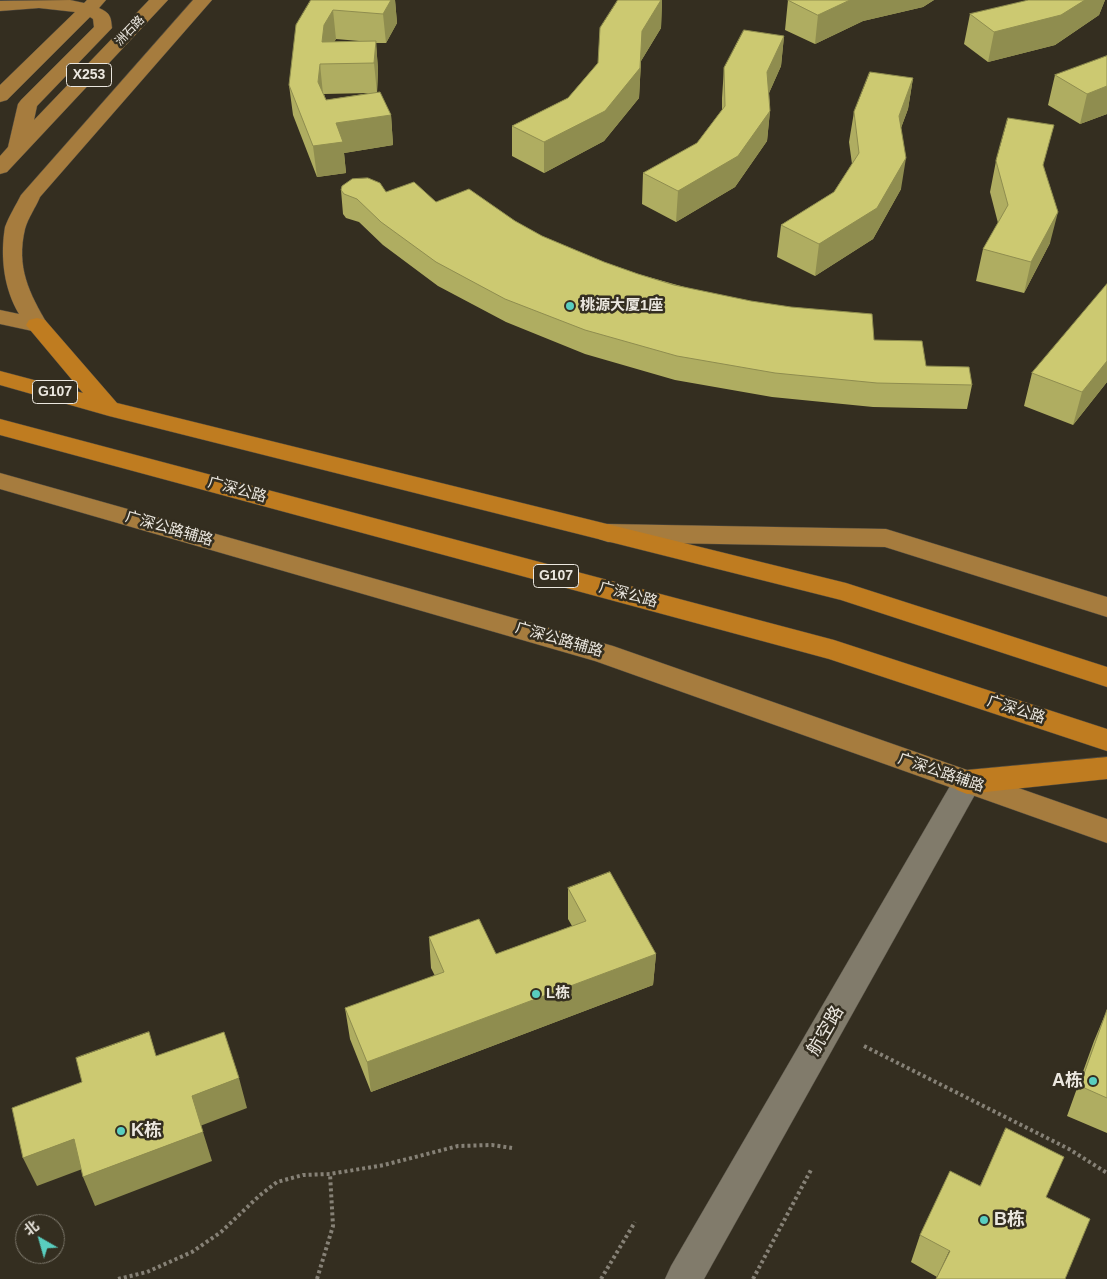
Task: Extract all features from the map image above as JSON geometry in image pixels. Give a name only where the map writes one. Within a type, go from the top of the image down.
[{"type":"highway","points":[[37,324],[109,408]]},
{"type":"highway","name":"G107","points":[[0,378],[109,408],[846,592],[1107,676]]},
{"type":"highway","name":"广深公路","points":[[0,427],[834,650],[1107,740]]},
{"type":"highway","points":[[967,782],[1107,768]]},
{"type":"main road","points":[[0,6],[31,0],[64,1],[92,4],[102,16],[103,28],[28,104],[18,149]]},
{"type":"main road","name":"洲石路","points":[[0,168],[159,0]]},
{"type":"main road","points":[[37,324],[20,297],[11,262],[15,228],[31,195],[203,0]]},
{"type":"main road","points":[[0,96],[92,4]]},
{"type":"main road","points":[[0,317],[37,324]]},
{"type":"main road","name":"广深公路辅路","points":[[0,481],[603,652],[1107,831]]},
{"type":"main road","points":[[607,532],[886,538],[1107,608]]},
{"type":"street","name":"航空路","points":[[684,1279],[967,782]]},
{"type":"path","points":[[864,1046],[1069,1149],[1107,1173]]},
{"type":"path","points":[[118,1279],[147,1272],[192,1252],[221,1232],[259,1196],[278,1182],[303,1175],[330,1174],[384,1165],[458,1146],[492,1145],[512,1148]]},
{"type":"path","points":[[753,1279],[812,1168]]},
{"type":"path","points":[[317,1279],[333,1226],[330,1174]]},
{"type":"path","points":[[601,1279],[635,1222]]},
{"type":"building","points":[[311,0],[391,0],[383,14],[333,10],[324,25],[322,42],[376,41],[374,63],[320,64],[318,82],[326,100],[380,92],[391,115],[336,123],[343,142],[313,146],[289,85],[296,25]]},
{"type":"building","points":[[618,0],[661,0],[642,31],[640,68],[605,111],[544,142],[512,126],[568,98],[598,63],[600,28]]},
{"type":"building","points":[[788,0],[850,0],[818,15]]},
{"type":"building","points":[[1029,0],[1085,0],[1061,15],[994,32],[970,14]]},
{"type":"building","points":[[744,30],[784,36],[767,72],[770,111],[738,156],[678,191],[643,173],[697,143],[725,106],[724,68]]},
{"type":"building","points":[[1107,56],[1107,86],[1087,94],[1055,75]]},
{"type":"building","points":[[870,72],[913,78],[899,116],[906,158],[877,208],[819,244],[781,225],[834,192],[859,153],[854,112]]},
{"type":"building","points":[[1008,118],[1054,125],[1043,165],[1058,212],[1031,262],[983,249],[1008,205],[996,161]]},
{"type":"building","name":"桃源大厦1座","points":[[368,178],[380,183],[386,192],[414,182],[436,202],[469,189],[515,221],[542,236],[604,262],[674,285],[791,307],[872,314],[874,340],[922,341],[926,366],[969,367],[972,385],[877,383],[775,373],[677,356],[585,330],[505,299],[436,262],[381,222],[357,199],[344,194],[341,190],[342,186],[352,179]]},
{"type":"building","points":[[1107,284],[1107,361],[1082,392],[1032,373]]},
{"type":"building","points":[[610,872],[656,954],[367,1062],[345,1008],[444,972],[429,937],[479,919],[496,954],[586,921],[568,888]]},
{"type":"building","points":[[1107,1010],[1107,1098],[1080,1086]]},
{"type":"building","points":[[149,1032],[156,1056],[224,1032],[239,1078],[192,1096],[203,1132],[83,1177],[74,1139],[23,1158],[12,1108],[82,1082],[76,1058]]},
{"type":"building","name":"B栋","points":[[1006,1128],[1064,1157],[1046,1197],[1090,1219],[1065,1279],[936,1279],[950,1251],[920,1235],[950,1171],[980,1186]]},
{"type":"place","name":"桃源大厦1座","points":[[570,306]]},
{"type":"place","name":"L栋","points":[[536,994]]},
{"type":"place","name":"A栋","points":[[1093,1081]]},
{"type":"place","name":"K栋","points":[[121,1131]]},
{"type":"place","name":"B栋","points":[[984,1220]]}]
